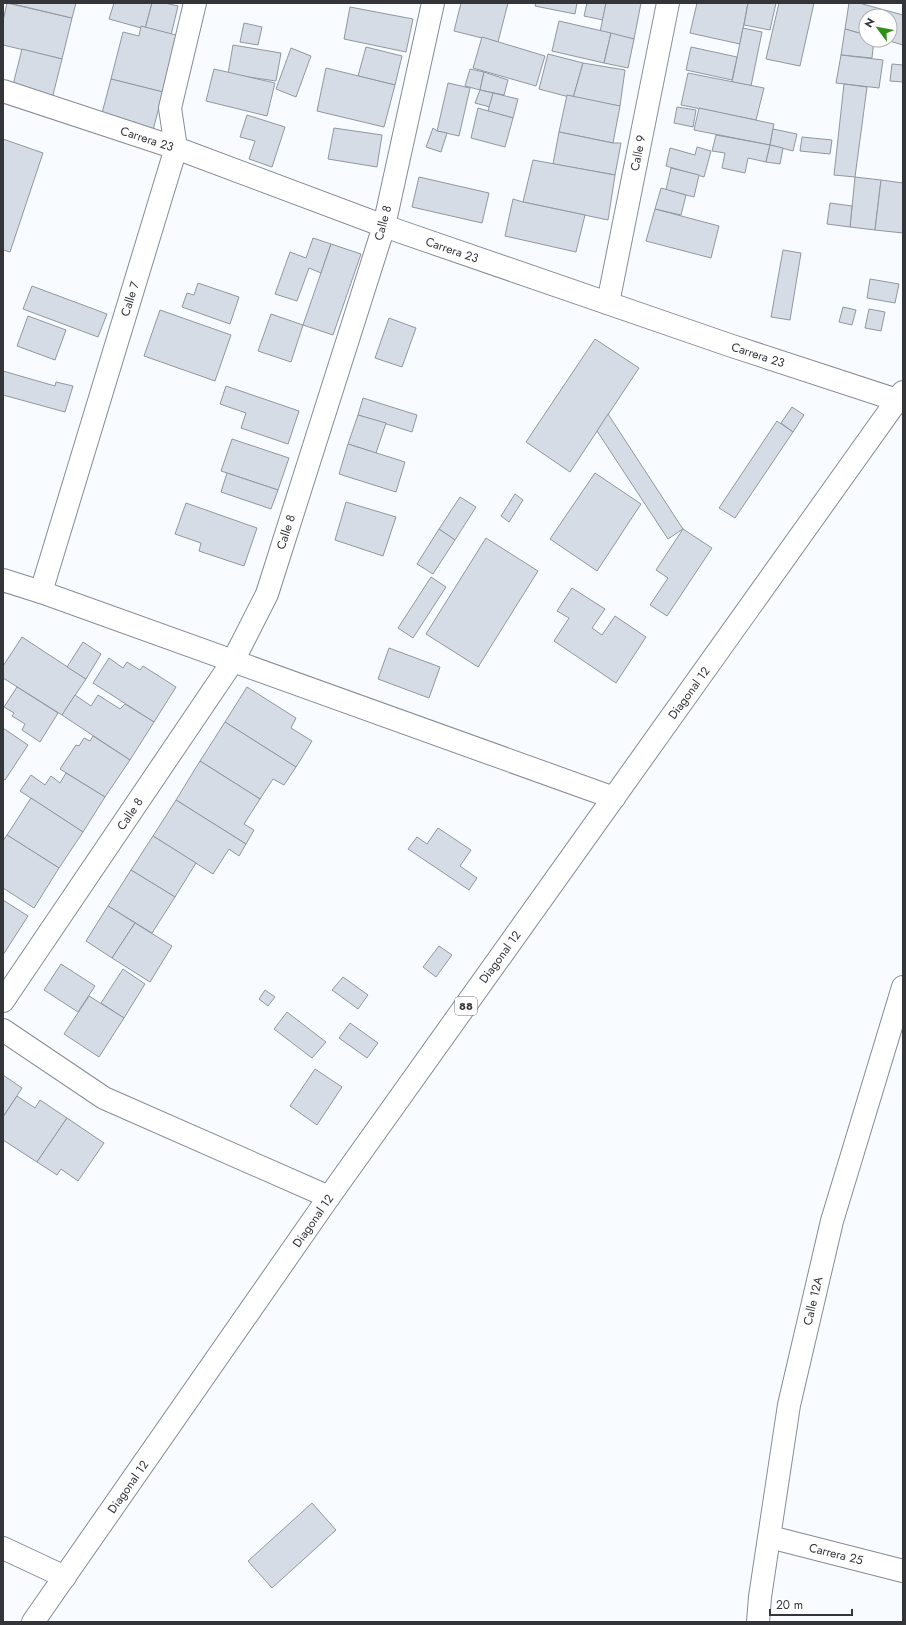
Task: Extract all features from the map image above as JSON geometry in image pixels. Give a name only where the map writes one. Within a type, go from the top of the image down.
[{"type":"main road","name":"Calle 7","points":[[41,592],[176,148],[170,108],[195,3]]},
{"type":"main road","name":"Calle 8","points":[[3,1001],[233,661],[267,594],[384,226],[433,3]]},
{"type":"main road","name":"Calle 9","points":[[608,303],[668,3]]},
{"type":"main road","name":"Carrera 23","points":[[3,91],[176,148],[384,226],[608,303],[901,398]]},
{"type":"main road","name":"Diagonal 12","points":[[33,1622],[329,1197],[901,398]]},
{"type":"main road","points":[[6,586],[41,592],[614,798]]},
{"type":"main road","name":"Calle 12A","points":[[758,1622],[788,1405],[832,1220],[903,987]]},
{"type":"main road","points":[[3,1030],[104,1098],[329,1197]]},
{"type":"main road","name":"Carrera 25","points":[[770,1537],[903,1571]]},
{"type":"main road","points":[[3,1548],[65,1577]]},
{"type":"building","points":[[7,3],[72,18],[62,59],[3,45],[3,21]]},
{"type":"building","points":[[9,3],[76,3],[72,18]]},
{"type":"building","points":[[114,3],[152,3],[145,29],[109,19]]},
{"type":"building","points":[[152,3],[165,3],[178,6],[171,35],[145,29]]},
{"type":"building","points":[[461,3],[508,3],[498,42],[454,31]]},
{"type":"building","points":[[536,3],[577,3],[575,14],[535,6]]},
{"type":"building","points":[[587,3],[606,3],[603,20],[584,16]]},
{"type":"building","points":[[606,3],[641,3],[634,39],[600,32]]},
{"type":"building","points":[[697,3],[748,3],[740,44],[690,33]]},
{"type":"building","points":[[748,3],[776,3],[770,30],[744,25]]},
{"type":"building","points":[[779,3],[814,3],[800,66],[766,59]]},
{"type":"building","points":[[849,3],[859,3],[877,8],[858,8],[858,33],[845,29]]},
{"type":"building","points":[[350,7],[413,19],[406,52],[344,39]]},
{"type":"building","points":[[898,14],[903,15],[903,45],[898,44]]},
{"type":"building","points":[[559,21],[611,33],[604,63],[552,51]]},
{"type":"building","points":[[244,23],[262,27],[258,45],[240,42]]},
{"type":"building","points":[[141,26],[176,35],[163,92],[111,79],[123,32],[139,36]]},
{"type":"building","points":[[743,28],[762,32],[751,86],[732,82]]},
{"type":"building","points":[[845,29],[858,33],[858,48],[873,48],[872,58],[841,55]]},
{"type":"building","points":[[611,33],[634,39],[628,68],[604,63]]},
{"type":"building","points":[[482,37],[545,56],[536,86],[473,68]]},
{"type":"building","points":[[233,45],[281,53],[276,81],[228,74]]},
{"type":"building","points":[[366,47],[402,56],[395,85],[358,76]]},
{"type":"building","points":[[691,47],[737,57],[732,80],[686,70]]},
{"type":"building","points":[[291,48],[311,56],[296,97],[276,89]]},
{"type":"building","points":[[22,49],[62,59],[52,99],[12,89]]},
{"type":"building","points":[[548,54],[583,63],[573,98],[539,89]]},
{"type":"building","points":[[841,55],[883,60],[879,88],[836,83]]},
{"type":"building","points":[[583,63],[625,70],[620,106],[573,98]]},
{"type":"building","points":[[892,64],[903,65],[903,82],[890,81]]},
{"type":"building","points":[[326,68],[395,85],[384,127],[317,111]]},
{"type":"building","points":[[214,69],[275,83],[267,116],[206,101]]},
{"type":"building","points":[[470,69],[484,72],[480,90],[465,86]]},
{"type":"building","points":[[484,72],[508,80],[504,95],[480,90]]},
{"type":"building","points":[[688,73],[764,88],[756,120],[681,105]]},
{"type":"building","points":[[111,79],[163,92],[153,130],[101,117]]},
{"type":"building","points":[[448,83],[470,88],[459,136],[437,131]]},
{"type":"building","points":[[844,84],[867,87],[855,177],[834,175]]},
{"type":"building","points":[[480,90],[493,93],[490,107],[475,103]]},
{"type":"building","points":[[493,93],[518,99],[513,118],[488,111]]},
{"type":"building","points":[[567,95],[620,106],[613,143],[559,132]]},
{"type":"building","points":[[677,107],[696,110],[693,127],[674,123]]},
{"type":"building","points":[[478,108],[513,118],[505,147],[471,138]]},
{"type":"building","points":[[699,108],[774,124],[770,145],[694,130]]},
{"type":"building","points":[[247,115],[285,127],[272,167],[249,159],[255,141],[240,137]]},
{"type":"building","points":[[334,128],[382,135],[377,167],[328,159]]},
{"type":"building","points":[[433,128],[437,131],[447,133],[441,152],[426,147]]},
{"type":"building","points":[[773,129],[797,134],[793,151],[770,145]]},
{"type":"building","points":[[559,132],[613,143],[621,143],[615,175],[553,164]]},
{"type":"building","points":[[716,135],[770,145],[766,162],[748,158],[745,173],[722,168],[725,153],[712,151]]},
{"type":"building","points":[[802,137],[832,140],[830,154],[800,151]]},
{"type":"building","points":[[3,139],[43,153],[10,252],[3,250]]},
{"type":"building","points":[[770,145],[783,148],[780,164],[766,162]]},
{"type":"building","points":[[697,147],[711,151],[704,177],[666,166],[670,148],[695,155]]},
{"type":"building","points":[[533,160],[615,175],[608,220],[523,202]]},
{"type":"building","points":[[671,168],[699,175],[694,197],[666,190]]},
{"type":"building","points":[[419,177],[489,193],[482,223],[412,207]]},
{"type":"building","points":[[855,177],[881,180],[875,230],[850,227]]},
{"type":"building","points":[[881,180],[903,183],[903,233],[875,230]]},
{"type":"building","points":[[661,188],[686,195],[681,215],[655,209]]},
{"type":"building","points":[[513,199],[585,215],[576,252],[505,236]]},
{"type":"building","points":[[830,203],[852,206],[850,227],[827,224]]},
{"type":"building","points":[[655,209],[719,226],[711,258],[646,241]]},
{"type":"building","points":[[313,238],[331,244],[321,273],[309,268],[297,301],[275,294],[290,252],[306,258]]},
{"type":"building","points":[[331,244],[361,254],[333,335],[303,325]]},
{"type":"building","points":[[783,250],[801,253],[790,320],[771,317]]},
{"type":"building","points":[[870,279],[899,284],[895,303],[867,298]]},
{"type":"building","points":[[198,283],[239,297],[230,324],[182,307],[187,293],[194,295]]},
{"type":"building","points":[[32,286],[107,314],[98,337],[23,309]]},
{"type":"building","points":[[843,307],[856,310],[852,325],[839,322]]},
{"type":"building","points":[[869,309],[885,312],[881,331],[865,328]]},
{"type":"building","points":[[160,310],[231,335],[215,381],[144,356]]},
{"type":"building","points":[[271,314],[303,325],[291,362],[258,351]]},
{"type":"building","points":[[28,316],[66,330],[55,360],[17,346]]},
{"type":"building","points":[[389,318],[416,328],[402,367],[375,358]]},
{"type":"building","points":[[595,339],[639,368],[570,472],[526,442]]},
{"type":"building","points":[[3,371],[55,386],[56,382],[73,386],[65,412],[3,395]]},
{"type":"building","points":[[226,386],[299,411],[288,444],[241,428],[246,413],[220,404]]},
{"type":"building","points":[[363,398],[417,415],[412,432],[358,415]]},
{"type":"building","points":[[792,407],[804,415],[793,432],[781,423]]},
{"type":"building","points":[[608,414],[683,529],[668,539],[597,431]]},
{"type":"building","points":[[358,415],[386,423],[376,453],[348,444]]},
{"type":"building","points":[[777,421],[793,432],[735,518],[719,508]]},
{"type":"building","points":[[232,439],[289,458],[278,490],[221,471]]},
{"type":"building","points":[[348,444],[405,462],[396,492],[339,474]]},
{"type":"building","points":[[227,473],[278,490],[271,509],[221,492]]},
{"type":"building","points":[[595,473],[641,504],[597,571],[550,539]]},
{"type":"building","points":[[515,494],[523,500],[509,522],[501,516]]},
{"type":"building","points":[[460,497],[476,507],[455,540],[439,529]]},
{"type":"building","points":[[346,502],[396,517],[383,556],[335,540]]},
{"type":"building","points":[[186,503],[257,528],[244,566],[199,551],[201,543],[175,534]]},
{"type":"building","points":[[439,529],[455,540],[433,574],[417,564]]},
{"type":"building","points":[[683,529],[712,548],[667,616],[650,605],[668,578],[656,570]]},
{"type":"building","points":[[486,538],[538,571],[478,667],[426,634]]},
{"type":"building","points":[[431,577],[446,587],[413,638],[398,628]]},
{"type":"building","points":[[572,588],[605,609],[592,628],[602,635],[615,616],[646,637],[616,683],[554,641],[569,618],[557,611]]},
{"type":"building","points":[[22,637],[86,679],[62,715],[3,678],[3,666]]},
{"type":"building","points":[[83,642],[101,654],[86,679],[67,667]]},
{"type":"building","points":[[389,648],[440,667],[429,698],[378,679]]},
{"type":"building","points":[[109,658],[123,668],[127,662],[140,670],[143,666],[176,687],[154,722],[93,683]]},
{"type":"building","points":[[17,687],[58,713],[40,742],[22,730],[25,724],[12,716],[14,713],[4,707]]},
{"type":"building","points":[[247,687],[296,718],[291,728],[312,741],[296,767],[225,722]]},
{"type":"building","points":[[75,695],[91,706],[98,695],[120,709],[125,704],[154,722],[130,760],[62,715]]},
{"type":"building","points":[[225,722],[296,767],[284,785],[273,779],[260,799],[200,761]]},
{"type":"building","points":[[3,728],[28,745],[5,780],[3,779]]},
{"type":"building","points":[[93,736],[130,760],[105,797],[60,769],[76,745],[79,746],[84,738],[90,741]]},
{"type":"building","points":[[200,761],[260,799],[244,824],[254,830],[246,844],[176,800]]},
{"type":"building","points":[[66,773],[105,797],[83,832],[20,791],[31,775],[45,785],[51,776],[60,783]]},
{"type":"building","points":[[31,798],[83,832],[59,868],[7,835]]},
{"type":"building","points":[[176,800],[246,844],[239,856],[229,849],[213,874],[153,836]]},
{"type":"building","points":[[438,828],[471,850],[460,866],[477,878],[469,890],[408,849],[417,837],[427,844]]},
{"type":"building","points":[[7,835],[59,868],[34,908],[3,888],[3,841]]},
{"type":"building","points":[[153,836],[196,863],[175,897],[131,870]]},
{"type":"building","points":[[131,870],[175,897],[152,933],[108,906]]},
{"type":"building","points":[[3,900],[28,916],[3,955]]},
{"type":"building","points":[[108,906],[135,923],[112,958],[86,941]]},
{"type":"building","points":[[135,923],[172,946],[150,982],[112,958]]},
{"type":"building","points":[[439,946],[452,955],[436,977],[423,967]]},
{"type":"building","points":[[61,964],[95,986],[78,1012],[44,990]]},
{"type":"building","points":[[123,969],[145,984],[124,1018],[101,1003]]},
{"type":"building","points":[[343,977],[368,995],[358,1009],[332,990]]},
{"type":"building","points":[[265,990],[275,997],[268,1006],[259,999]]},
{"type":"building","points":[[89,996],[124,1018],[99,1057],[64,1034]]},
{"type":"building","points":[[287,1012],[326,1042],[312,1058],[274,1029]]},
{"type":"building","points":[[350,1023],[378,1043],[367,1058],[339,1038]]},
{"type":"building","points":[[315,1069],[342,1087],[317,1125],[290,1106]]},
{"type":"building","points":[[3,1075],[22,1088],[3,1117]]},
{"type":"building","points":[[17,1096],[35,1108],[40,1100],[67,1118],[37,1162],[3,1140],[3,1117]]},
{"type":"building","points":[[67,1118],[104,1143],[78,1181],[61,1169],[57,1175],[37,1162]]},
{"type":"building","points":[[312,1503],[336,1530],[272,1588],[248,1561]]}]
